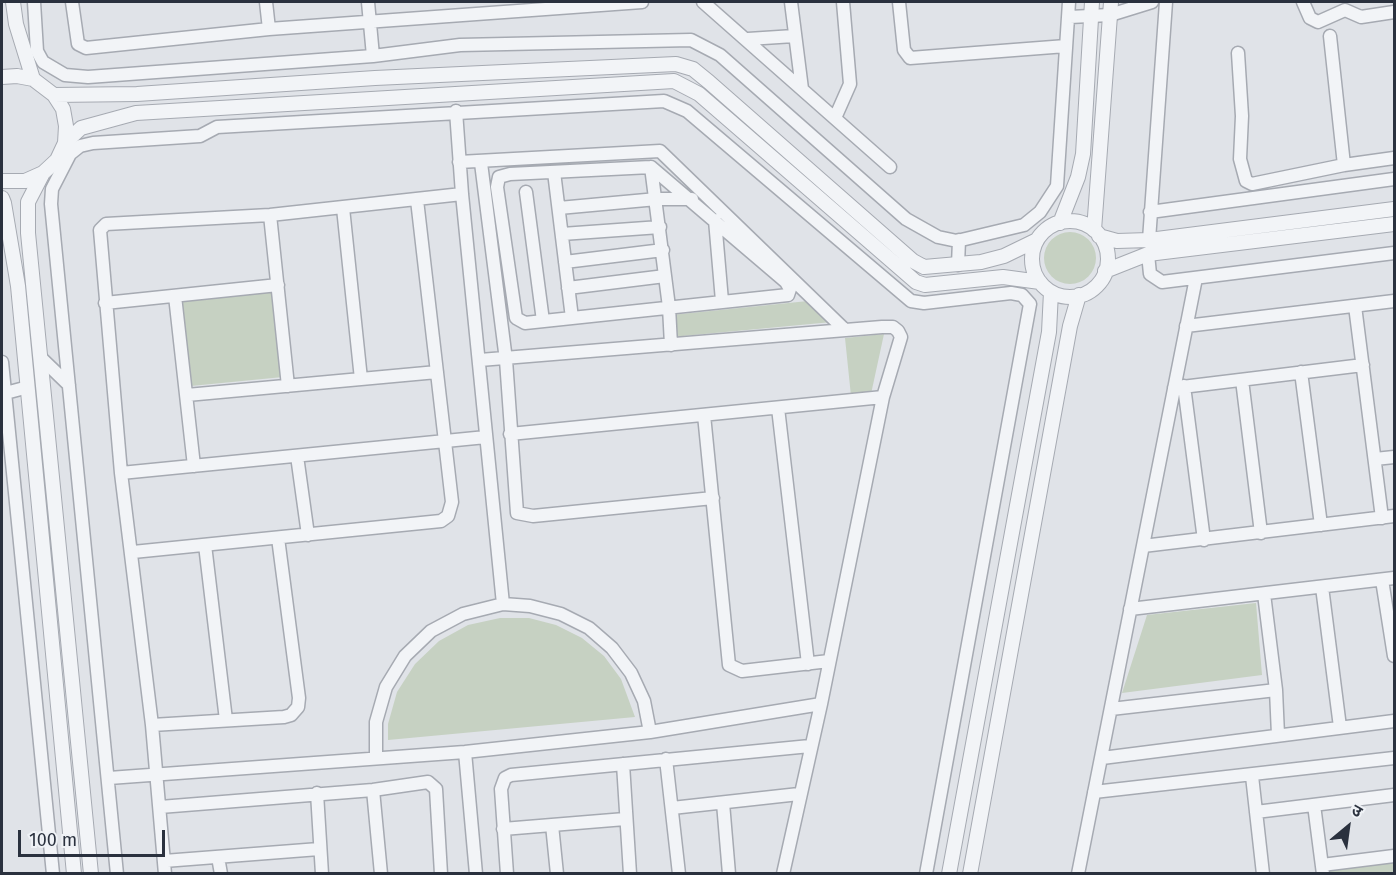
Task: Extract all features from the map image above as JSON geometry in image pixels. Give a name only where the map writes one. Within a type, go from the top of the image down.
[{"type":"street","points":[[13,2],[16,24],[33,79]]},
{"type":"street","points":[[34,2],[38,51],[43,62],[65,75],[88,77],[373,56],[460,45],[691,40],[720,55],[906,219],[938,237],[959,240],[1024,225],[1050,199],[1058,186],[1066,46],[1070,17],[1069,2]]},
{"type":"street","points":[[72,2],[78,44],[86,48],[495,7],[642,2]]},
{"type":"street","points":[[266,2],[269,29]]},
{"type":"street","points":[[368,2],[373,56]]},
{"type":"street","points":[[703,2],[748,39],[890,167]]},
{"type":"street","points":[[791,2],[802,89]]},
{"type":"street","points":[[835,118],[850,84],[843,2]]},
{"type":"street","points":[[899,2],[904,50],[910,58],[1066,46]]},
{"type":"street","points":[[1060,222],[1078,177],[1083,154],[1092,2]]},
{"type":"street","points":[[1070,17],[1091,18],[1110,8],[1152,2]]},
{"type":"street","points":[[1166,2],[1148,247],[1150,274],[1154,279],[1162,282],[1395,253]]},
{"type":"street","points":[[1304,2],[1310,18],[1318,22],[1345,10],[1360,17],[1395,12]]},
{"type":"street","points":[[1037,240],[1032,262],[1040,282],[1051,292],[1065,296],[1079,295],[1098,284],[1105,271],[1106,249],[1097,233],[1110,8]]},
{"type":"street","points":[[748,39],[794,36]]},
{"type":"street","points":[[1330,36],[1344,165]]},
{"type":"street","points":[[1238,53],[1242,116],[1240,159],[1246,181],[1252,184],[1344,165],[1395,158]]},
{"type":"street","points":[[54,95],[137,94],[375,78],[676,64],[693,69],[709,82],[913,261],[924,267],[958,265],[1004,256],[1037,240],[1046,229],[1060,222],[1074,222],[1117,241],[1148,247],[1395,225]]},
{"type":"street","points":[[2,77],[17,76],[33,79],[54,95],[63,109],[66,126],[65,143]]},
{"type":"street","points":[[2,181],[25,181],[43,173],[57,160],[65,143],[81,128],[136,113],[674,81],[699,94],[907,276],[925,285],[1012,277],[1040,282]]},
{"type":"street","points":[[117,873],[51,204],[52,189],[70,154],[80,146],[200,136],[217,127],[633,102],[675,104],[687,111],[911,301],[924,303],[1016,294],[1027,299],[1030,310],[965,651],[926,873]]},
{"type":"street","points":[[456,111],[462,194],[503,604]]},
{"type":"street","points":[[459,162],[660,151],[845,330]]},
{"type":"street","points":[[481,162],[506,360],[515,508],[521,515],[713,498]]},
{"type":"street","points":[[651,166],[663,250],[671,345]]},
{"type":"street","points":[[651,166],[786,282],[790,289],[784,297],[722,301],[525,323],[514,314],[497,182],[499,177],[510,174],[651,166]]},
{"type":"street","points":[[554,172],[572,318]]},
{"type":"street","points":[[43,173],[28,202],[40,357],[91,873]]},
{"type":"street","points":[[1150,212],[1395,179]]},
{"type":"street","points":[[526,192],[543,321]]},
{"type":"street","points":[[319,849],[218,857],[164,867],[152,725],[133,552],[121,473],[99,235],[106,224],[270,215],[462,194]]},
{"type":"street","points":[[2,198],[18,286],[74,873]]},
{"type":"street","points":[[560,208],[692,199]]},
{"type":"street","points":[[133,552],[441,521],[448,516],[452,502],[417,200]]},
{"type":"street","points":[[343,208],[361,379]]},
{"type":"street","points":[[1105,271],[1148,247],[1395,209]]},
{"type":"street","points":[[270,215],[288,386]]},
{"type":"street","points":[[715,220],[722,301]]},
{"type":"street","points":[[562,234],[660,226]]},
{"type":"street","points":[[958,265],[959,240]]},
{"type":"street","points":[[565,262],[663,250]]},
{"type":"street","points":[[568,288],[665,276]]},
{"type":"street","points":[[1078,873],[1143,546],[1179,387],[1186,326],[1196,278]]},
{"type":"street","points":[[969,280],[972,298]]},
{"type":"street","points":[[105,303],[278,285]]},
{"type":"street","points":[[949,873],[1048,332],[1051,292]]},
{"type":"street","points":[[970,873],[1068,338],[1079,295]]},
{"type":"street","points":[[176,296],[194,466]]},
{"type":"street","points":[[1186,326],[1395,301]]},
{"type":"street","points":[[1143,546],[1388,517],[1375,459],[1355,306]]},
{"type":"street","points":[[480,360],[506,360],[845,330],[893,327],[898,331],[901,337],[883,397],[821,704],[783,873]]},
{"type":"street","points":[[40,357],[69,385]]},
{"type":"street","points":[[2,362],[3,393],[53,873]]},
{"type":"street","points":[[1179,387],[1363,365]]},
{"type":"street","points":[[187,395],[437,372]]},
{"type":"street","points":[[1301,372],[1321,525]]},
{"type":"street","points":[[1242,380],[1261,533]]},
{"type":"street","points":[[3,393],[28,387]]},
{"type":"street","points":[[1179,387],[1203,540]]},
{"type":"street","points":[[510,434],[883,397]]},
{"type":"street","points":[[778,408],[808,664]]},
{"type":"street","points":[[704,415],[729,665],[742,671],[829,661]]},
{"type":"street","points":[[121,473],[486,437]]},
{"type":"street","points":[[297,456],[308,536]]},
{"type":"street","points":[[1375,459],[1395,457]]},
{"type":"street","points":[[152,725],[284,717],[291,715],[298,707],[299,698],[278,538]]},
{"type":"street","points":[[205,545],[226,720]]},
{"type":"street","points":[[1130,609],[1388,579],[1395,656]]},
{"type":"street","points":[[1322,587],[1340,727]]},
{"type":"street","points":[[1264,594],[1276,690],[1278,735]]},
{"type":"street","points":[[375,758],[376,722],[386,687],[405,656],[431,631],[463,614],[503,604],[530,606],[561,614],[588,628],[612,648],[631,673],[640,692],[650,732]]},
{"type":"street","points":[[1111,709],[1276,690]]},
{"type":"street","points":[[109,778],[465,752],[650,732],[821,704]]},
{"type":"street","points":[[1102,758],[1395,721]]},
{"type":"street","points":[[507,873],[501,789],[505,778],[511,775],[810,746]]},
{"type":"street","points":[[465,752],[476,873]]},
{"type":"street","points":[[1094,792],[1252,776],[1395,758]]},
{"type":"street","points":[[666,759],[679,873]]},
{"type":"street","points":[[623,764],[624,819],[630,873]]},
{"type":"street","points":[[1252,776],[1263,873]]},
{"type":"street","points":[[160,807],[373,790],[422,782],[435,786],[441,873]]},
{"type":"street","points":[[373,790],[381,873]]},
{"type":"street","points":[[317,793],[322,873]]},
{"type":"street","points":[[672,808],[799,794]]},
{"type":"street","points":[[1256,812],[1395,795]]},
{"type":"street","points":[[723,803],[729,873]]},
{"type":"street","points":[[1314,805],[1322,869],[1395,856]]},
{"type":"street","points":[[503,830],[624,819]]},
{"type":"street","points":[[552,825],[557,873]]},
{"type":"street","points":[[218,857],[220,873]]},
{"type":"green space","points":[[1070,232],[1080,234],[1088,240],[1094,248],[1096,258],[1094,268],[1088,276],[1080,282],[1070,284],[1060,282],[1052,276],[1046,268],[1044,258],[1046,248],[1052,240],[1060,234]]},
{"type":"green space","points":[[273,289],[283,377],[191,386],[182,299]]},
{"type":"green space","points":[[808,301],[832,322],[672,337],[671,315]]},
{"type":"green space","points":[[884,334],[871,394],[851,396],[845,338]]},
{"type":"green space","points":[[1256,603],[1262,675],[1122,693],[1147,615]]},
{"type":"green space","points":[[500,618],[529,618],[556,625],[582,638],[604,656],[621,679],[635,717],[388,740],[388,724],[397,692],[415,664],[439,641],[468,625]]},
{"type":"green space","points":[[1394,861],[1394,873],[1329,873],[1328,869]]}]
